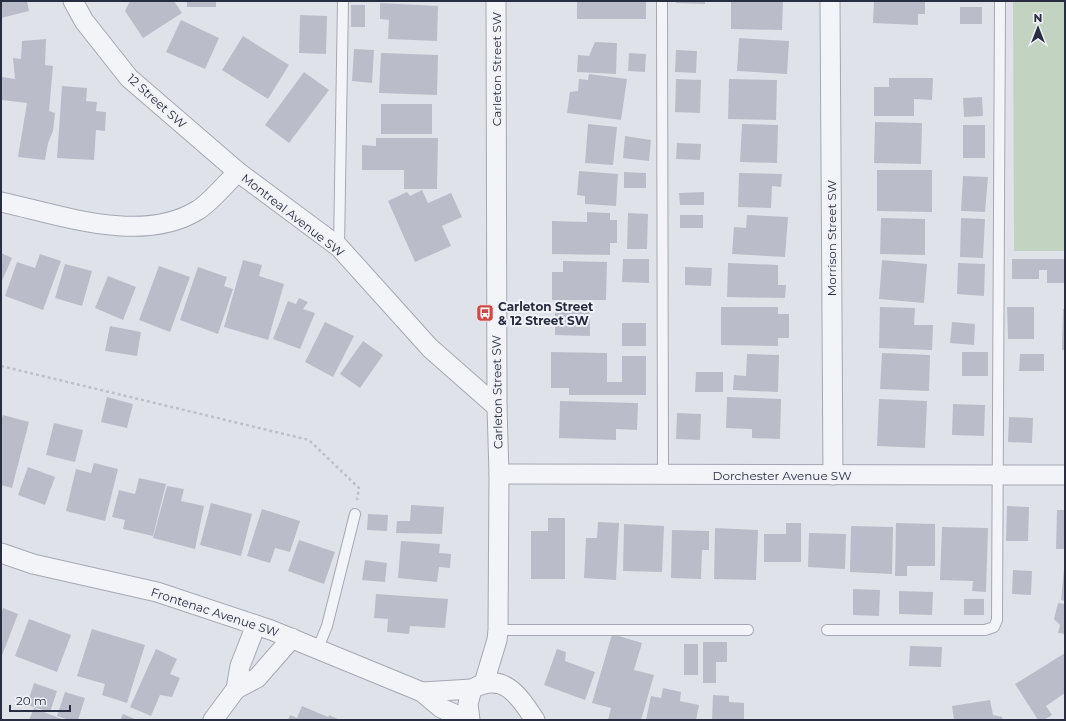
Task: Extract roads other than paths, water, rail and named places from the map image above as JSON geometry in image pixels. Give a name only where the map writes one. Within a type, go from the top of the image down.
[{"type":"street","name":"12 Street SW","points":[[73,1],[84,21],[129,78],[238,172]]},
{"type":"street","name":"Carleton Street SW","points":[[496,1],[496,407],[499,474],[497,635],[507,687]]},
{"type":"street","name":"Morrison Street SW","points":[[830,1],[833,475]]},
{"type":"street","name":"Montreal Avenue SW","points":[[1,202],[103,225],[142,227],[169,222],[198,210],[238,172],[339,247],[430,348],[496,407]]},
{"type":"street","name":"Dorchester Avenue SW","points":[[499,474],[1065,475]]},
{"type":"street","name":"Frontenac Avenue SW","points":[[1,553],[33,564],[157,592],[256,625],[318,648],[422,692],[441,708],[469,720]]},
{"type":"street","points":[[236,689],[240,666],[256,625]]},
{"type":"street","name":"Carleton Street SW","points":[[469,720],[468,704],[478,686],[497,635]]},
{"type":"street","points":[[213,720],[236,689],[256,678],[292,638]]},
{"type":"street","name":"Frontenac Avenue SW","points":[[422,692],[478,686],[495,682],[507,687]]},
{"type":"street","points":[[507,687],[522,700],[535,720]]},
{"type":"lane","points":[[339,247],[343,1]]},
{"type":"lane","points":[[662,1],[663,474]]},
{"type":"lane","points":[[827,630],[985,630],[994,626],[998,620],[1000,1]]},
{"type":"lane","points":[[318,648],[327,626],[355,514]]},
{"type":"lane","points":[[497,635],[748,630]]},
{"type":"place","name":"Carleton Street & 12 Street SW","points":[[485,313]]}]
